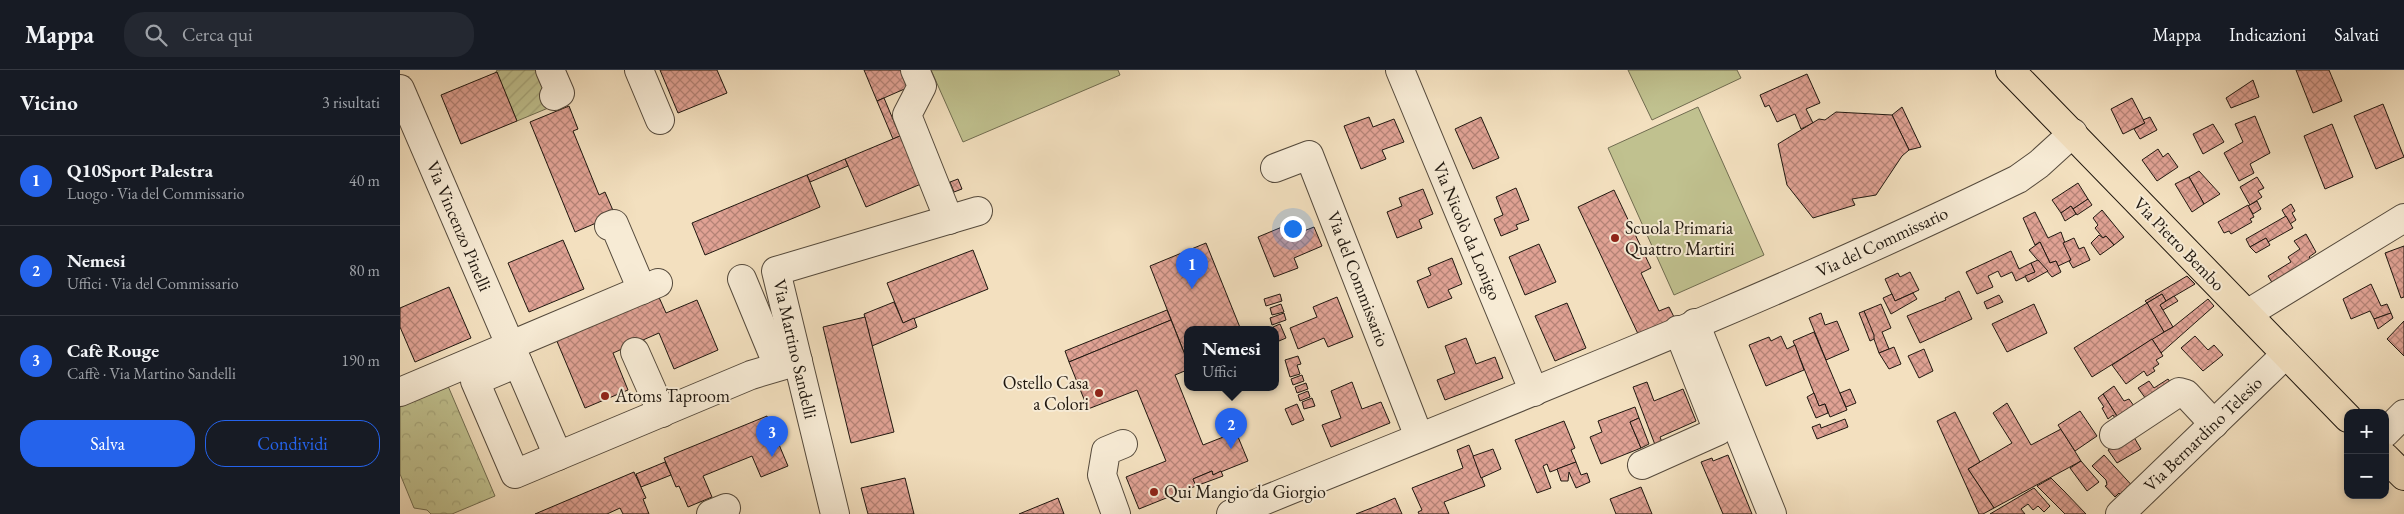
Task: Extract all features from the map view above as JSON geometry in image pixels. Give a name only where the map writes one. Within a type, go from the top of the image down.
[{"type":"main road","name":"Via Pietro Bembo","points":[[2010,70],[2344,414]]},
{"type":"main road","points":[[2389,461],[2404,476]]},
{"type":"street","points":[[400,73],[408,70]]},
{"type":"street","points":[[640,70],[660,120]]},
{"type":"street","points":[[915,70],[922,86],[907,115],[949,220]]},
{"type":"street","name":"Via Nicolò da Lonigo","points":[[1400,70],[1534,392]]},
{"type":"street","name":"Via Vincenzo Pinelli","points":[[400,89],[558,456]]},
{"type":"street","name":"Via del Commissario","points":[[1231,514],[1534,392],[1831,266],[2018,178],[2039,164],[2073,133]]},
{"type":"street","name":"Via del Commissario","points":[[1275,168],[1309,155],[1419,437]]},
{"type":"street","name":"Via Martino Sandelli","points":[[835,514],[788,363],[776,271],[978,211]]},
{"type":"street","points":[[2247,314],[2404,218]]},
{"type":"street","points":[[400,392],[514,354],[650,287],[614,224],[609,226]]},
{"type":"street","points":[[514,354],[475,381],[515,474],[788,363],[742,279]]},
{"type":"street","points":[[1642,465],[1718,431],[1687,326]]},
{"type":"street","points":[[1687,326],[1772,514]]},
{"type":"street","points":[[636,352],[662,413]]},
{"type":"street","name":"Via Bernardino Telesio","points":[[2120,514],[2285,355]]},
{"type":"street","points":[[2114,435],[2180,392],[2186,394],[2214,424]]},
{"type":"street","points":[[2389,429],[2404,414]]},
{"type":"street","points":[[1116,514],[1102,475],[1106,451],[1123,444]]},
{"type":"green space","points":[[542,70],[553,106],[517,121],[496,71]]},
{"type":"green space","points":[[931,70],[1118,70],[1120,75],[963,142]]},
{"type":"green space","points":[[1628,70],[1737,70],[1741,78],[1652,120]]},
{"type":"green space","points":[[1698,107],[1764,255],[1674,295],[1608,148]]},
{"type":"green space","points":[[448,386],[495,496],[452,514],[431,514],[427,510],[414,508],[400,474],[400,407]]},
{"type":"building","points":[[660,70],[717,70],[727,93],[678,113]]},
{"type":"building","points":[[864,70],[902,70],[909,87],[877,101]]},
{"type":"building","points":[[2296,70],[2329,70],[2342,101],[2313,113]]},
{"type":"building","points":[[497,72],[517,121],[461,144],[441,95]]},
{"type":"building","points":[[1807,74],[1820,103],[1806,109],[1813,123],[1801,129],[1795,114],[1777,122],[1769,105],[1765,107],[1760,95]]},
{"type":"building","points":[[2253,80],[2259,97],[2231,108],[2226,98]]},
{"type":"building","points":[[884,98],[900,136],[893,139],[877,101]]},
{"type":"building","points":[[2132,98],[2145,123],[2123,134],[2111,109]]},
{"type":"building","points":[[2383,104],[2404,157],[2376,169],[2354,116]]},
{"type":"building","points":[[569,106],[578,129],[573,131],[599,195],[605,192],[615,215],[575,232],[530,122]]},
{"type":"building","points":[[1902,107],[1921,147],[1909,150],[1892,115]]},
{"type":"building","points":[[1836,112],[1892,115],[1909,150],[1902,156],[1876,195],[1852,199],[1855,205],[1813,218],[1787,185],[1778,144],[1819,119],[1825,120]]},
{"type":"building","points":[[2255,116],[2270,153],[2250,164],[2254,173],[2239,181],[2224,153],[2243,142],[2235,124]]},
{"type":"building","points":[[1369,117],[1373,127],[1394,119],[1404,142],[1382,150],[1386,159],[1361,169],[1344,126]]},
{"type":"building","points":[[1481,117],[1499,158],[1473,169],[1455,129]]},
{"type":"building","points":[[2150,117],[2157,130],[2140,139],[2134,129],[2145,123],[2143,120]]},
{"type":"building","points":[[2213,124],[2224,142],[2203,154],[2193,134]]},
{"type":"building","points":[[2332,124],[2353,177],[2325,189],[2304,136]]},
{"type":"building","points":[[900,136],[921,184],[866,207],[845,159]]},
{"type":"building","points":[[2158,149],[2163,157],[2168,153],[2178,167],[2157,181],[2142,160]]},
{"type":"building","points":[[845,159],[848,166],[810,182],[807,175]]},
{"type":"building","points":[[2199,171],[2220,194],[2204,204],[2189,177]]},
{"type":"building","points":[[807,175],[820,207],[705,255],[692,223]]},
{"type":"building","points":[[2189,177],[2204,204],[2192,212],[2175,184]]},
{"type":"building","points":[[2257,177],[2264,188],[2258,191],[2262,197],[2250,205],[2240,187]]},
{"type":"building","points":[[958,179],[962,189],[954,192],[950,182]]},
{"type":"building","points":[[2078,183],[2088,199],[2073,209],[2071,206],[2061,213],[2052,200]]},
{"type":"building","points":[[1516,188],[1529,220],[1516,225],[1518,229],[1501,236],[1494,219],[1503,215],[1496,197]]},
{"type":"building","points":[[1423,189],[1433,214],[1419,220],[1422,228],[1397,238],[1387,212],[1402,206],[1399,198]]},
{"type":"building","name":"Scuola Primaria Quattro Martiri","points":[[1614,190],[1651,268],[1641,273],[1659,311],[1669,307],[1675,319],[1639,336],[1578,207]]},
{"type":"building","points":[[2088,199],[2092,205],[2077,215],[2073,209]]},
{"type":"building","points":[[2257,201],[2261,209],[2253,214],[2248,206]]},
{"type":"building","points":[[2291,204],[2295,211],[2292,213],[2296,220],[2290,224],[2282,210]]},
{"type":"building","points":[[2248,205],[2254,217],[2250,219],[2252,222],[2231,234],[2229,231],[2224,233],[2218,222]]},
{"type":"building","points":[[2071,206],[2076,214],[2065,221],[2061,213]]},
{"type":"building","points":[[2102,210],[2124,237],[2114,245],[2106,236],[2103,238],[2095,228],[2098,225],[2093,218]]},
{"type":"building","points":[[2035,212],[2048,238],[2061,232],[2071,260],[2058,266],[2056,261],[2050,263],[2040,242],[2035,245],[2023,218]]},
{"type":"building","points":[[2286,216],[2293,228],[2268,242],[2266,238],[2250,247],[2246,239]]},
{"type":"building","points":[[1282,227],[1286,238],[1314,227],[1322,246],[1294,258],[1298,268],[1274,277],[1258,237]]},
{"type":"building","points":[[2306,234],[2316,252],[2309,257],[2313,262],[2276,289],[2268,276],[2291,262],[2288,257],[2300,249],[2294,241]]},
{"type":"building","points":[[2099,235],[2103,238],[2106,236],[2114,245],[2100,255],[2091,243]]},
{"type":"building","points":[[2074,238],[2079,249],[2084,247],[2090,260],[2073,268],[2063,243]]},
{"type":"building","points":[[2266,238],[2270,245],[2256,253],[2250,247]]},
{"type":"building","points":[[563,240],[584,289],[529,312],[508,263]]},
{"type":"building","points":[[2040,242],[2050,263],[2056,261],[2061,272],[2052,277],[2029,250]]},
{"type":"building","points":[[1206,243],[1239,326],[1184,326],[1184,352],[1150,266]]},
{"type":"building","points":[[1539,244],[1556,282],[1525,295],[1509,257]]},
{"type":"building","points":[[2404,246],[2404,297],[2401,298],[2385,253]]},
{"type":"building","points":[[973,250],[988,289],[903,323],[887,283]]},
{"type":"building","points":[[2011,251],[2019,269],[2031,263],[2035,272],[2016,281],[2012,272],[2001,277],[1998,271],[1988,276],[1993,287],[1977,294],[1966,272]]},
{"type":"building","points":[[1452,258],[1462,284],[1448,290],[1452,298],[1428,308],[1417,281],[1431,275],[1428,268]]},
{"type":"building","points":[[2038,260],[2048,271],[2028,282],[2025,276],[2035,272],[2031,263]]},
{"type":"building","points":[[1910,272],[1919,290],[1895,301],[1885,279],[1898,273],[1900,277]]},
{"type":"building","points":[[2187,276],[2195,284],[2166,301],[2162,294],[2147,303],[2145,301]]},
{"type":"building","points":[[2371,284],[2381,306],[2387,304],[2391,313],[2374,319],[2370,311],[2351,319],[2343,299]]},
{"type":"building","points":[[449,287],[471,338],[415,362],[400,327],[400,308]]},
{"type":"building","points":[[1959,291],[1972,319],[1920,343],[1907,316],[1946,300],[1945,298]]},
{"type":"building","points":[[1913,293],[1917,299],[1891,314],[1883,298],[1892,294],[1895,301]]},
{"type":"building","points":[[1280,294],[1282,301],[1266,306],[1264,299]]},
{"type":"building","points":[[2162,294],[2166,301],[2160,305],[2173,327],[2164,332],[2147,303]]},
{"type":"building","points":[[658,295],[666,313],[697,300],[718,350],[674,369],[659,333],[613,353],[628,390],[585,408],[556,339]]},
{"type":"building","points":[[1999,295],[2003,302],[1987,309],[1984,302]]},
{"type":"building","points":[[2174,296],[2178,301],[2163,310],[2160,305]]},
{"type":"building","points":[[1337,297],[1353,337],[1328,347],[1324,338],[1298,349],[1290,328],[1317,317],[1313,307]]},
{"type":"building","points":[[2208,299],[2214,306],[2161,353],[2152,339],[2173,327]]},
{"type":"building","points":[[894,302],[903,323],[914,318],[917,327],[872,346],[864,314]]},
{"type":"building","points":[[1567,303],[1586,348],[1555,361],[1535,316]]},
{"type":"building","points":[[2147,303],[2164,332],[2092,377],[2074,348]]},
{"type":"building","points":[[1281,304],[1284,312],[1272,315],[1270,308]]},
{"type":"building","points":[[1881,304],[1891,328],[1882,332],[1889,349],[1879,353],[1864,311]]},
{"type":"building","points":[[2034,304],[2047,333],[2007,352],[1992,324]]},
{"type":"building","points":[[1167,310],[1171,320],[1069,362],[1065,351]]},
{"type":"building","points":[[1864,311],[1874,335],[1874,339],[1870,341],[1859,313]]},
{"type":"building","points":[[1284,313],[1286,320],[1272,325],[1270,318]]},
{"type":"building","points":[[1821,313],[1825,325],[1837,321],[1849,350],[1826,360],[1809,318]]},
{"type":"building","points":[[2391,313],[2393,318],[2378,329],[2374,319]]},
{"type":"building","points":[[865,317],[894,432],[851,443],[823,327]]},
{"type":"building","points":[[1171,320],[1184,352],[1184,371],[1175,375],[1203,445],[1236,432],[1248,461],[1213,475],[1212,471],[1193,479],[1196,486],[1139,509],[1126,477],[1166,461],[1137,390],[1088,409],[1069,362]]},
{"type":"building","points":[[2404,321],[2404,356],[2387,339]]},
{"type":"building","points":[[1280,324],[1286,338],[1279,341],[1279,326],[1275,326]]},
{"type":"building","points":[[1814,332],[1847,410],[1830,417],[1825,404],[1819,406],[1793,341]]},
{"type":"building","points":[[1781,336],[1787,349],[1795,345],[1804,370],[1766,386],[1749,345],[1769,337],[1771,341]]},
{"type":"building","points":[[2195,336],[2208,350],[2214,345],[2223,355],[2203,371],[2181,348]]},
{"type":"building","points":[[1466,338],[1476,364],[1495,357],[1503,378],[1445,400],[1437,380],[1455,373],[1445,346]]},
{"type":"building","points":[[2152,339],[2163,356],[2156,360],[2159,364],[2153,368],[2155,371],[2147,376],[2144,371],[2126,384],[2112,365]]},
{"type":"building","points":[[1894,347],[1901,364],[1889,369],[1879,353]]},
{"type":"building","points":[[1924,349],[1933,371],[1919,378],[1908,356]]},
{"type":"building","points":[[1298,356],[1301,364],[1297,365],[1300,374],[1290,377],[1285,360]]},
{"type":"building","points":[[1302,375],[1304,381],[1293,385],[1291,379]]},
{"type":"building","points":[[2168,379],[2175,389],[2151,406],[2138,388],[2149,381],[2154,388]]},
{"type":"building","points":[[1352,382],[1362,409],[1381,402],[1390,423],[1331,447],[1322,425],[1341,418],[1331,391]]},
{"type":"building","points":[[1647,382],[1654,401],[1683,389],[1696,421],[1660,437],[1664,447],[1657,450],[1633,387]]},
{"type":"building","points":[[1306,383],[1308,389],[1297,393],[1295,387]]},
{"type":"building","points":[[2114,386],[2124,401],[2129,399],[2139,413],[2122,424],[2103,394]]},
{"type":"building","points":[[1850,389],[1856,403],[1846,407],[1840,393]]},
{"type":"building","points":[[1308,391],[1310,397],[1300,401],[1298,395]]},
{"type":"building","points":[[1814,393],[1819,406],[1825,404],[1828,413],[1816,418],[1807,397]]},
{"type":"building","points":[[2103,394],[2122,424],[2120,426],[2113,415],[2108,419],[2102,408],[2104,407],[2098,398]]},
{"type":"building","points":[[1312,398],[1315,406],[1304,409],[1302,402]]},
{"type":"building","points":[[2007,403],[2031,445],[2061,429],[2081,461],[1994,508],[1968,469],[2012,443],[1993,413]]},
{"type":"building","points":[[1297,404],[1304,420],[1292,425],[1285,409]]},
{"type":"building","points":[[1635,407],[1639,418],[1630,422],[1641,448],[1601,464],[1590,437],[1602,432],[1598,421]]},
{"type":"building","points":[[2080,411],[2097,436],[2075,451],[2058,425]]},
{"type":"building","points":[[1955,412],[1980,462],[1968,469],[1994,508],[1983,514],[1979,514],[1937,421]]},
{"type":"building","points":[[767,416],[788,466],[761,477],[752,456],[703,476],[712,497],[688,507],[679,486],[676,487],[664,458]]},
{"type":"building","points":[[1639,418],[1649,444],[1641,448],[1630,422]]},
{"type":"building","points":[[1845,419],[1848,427],[1817,439],[1812,427],[1820,424],[1821,428]]},
{"type":"building","points":[[1564,421],[1575,448],[1571,450],[1576,462],[1550,472],[1547,464],[1543,466],[1551,488],[1537,493],[1515,440]]},
{"type":"building","points":[[2132,434],[2141,449],[2117,463],[2108,450]]},
{"type":"building","points":[[1469,445],[1485,486],[1444,502],[1449,514],[1419,514],[1418,512],[1422,510],[1412,488],[1463,468],[1457,450]]},
{"type":"building","points":[[1493,449],[1501,469],[1481,478],[1473,456]]},
{"type":"building","points":[[1728,455],[1752,514],[1723,514],[1701,462],[1712,458],[1713,461]]},
{"type":"building","points":[[2104,455],[2137,491],[2127,501],[2119,493],[2115,497],[2105,486],[2107,485],[2106,480],[2092,466]]},
{"type":"building","points":[[2081,461],[2099,482],[2087,491],[2070,468]]},
{"type":"building","points":[[665,462],[671,475],[641,487],[636,474]]},
{"type":"building","points":[[1576,462],[1581,475],[1587,473],[1590,482],[1576,488],[1569,472],[1568,481],[1561,481],[1557,469]]},
{"type":"building","points":[[1212,471],[1213,475],[1221,471],[1223,476],[1196,486],[1193,479]]},
{"type":"building","points":[[634,472],[646,498],[643,499],[649,514],[623,514],[620,508],[607,514],[535,514]]},
{"type":"building","points":[[905,478],[914,514],[868,514],[861,488]]},
{"type":"building","points":[[2051,478],[2086,514],[2065,514],[2037,486]]},
{"type":"building","points":[[1641,487],[1652,514],[1616,514],[1610,499]]},
{"type":"building","points":[[2034,488],[2050,506],[2044,512],[2038,506],[2033,510],[2028,504],[2021,509],[2025,514],[1990,514]]},
{"type":"building","points":[[1058,498],[1064,514],[1019,514]]},
{"type":"building","points":[[1395,498],[1402,514],[1356,514],[1374,507]]},
{"type":"place","name":"Scuola Primaria Quattro Martiri","points":[[1615,238]]},
{"type":"place","name":"Q10Sport Palestra","points":[[1192,289]]},
{"type":"place","name":"Ostello Casa a Colori","points":[[1099,393]]},
{"type":"place","name":"Atoms Taproom","points":[[605,396]]},
{"type":"place","name":"Nemesi","points":[[1231,449]]},
{"type":"place","name":"Cafè Rouge","points":[[772,457]]},
{"type":"place","name":"Qui Mangio da Giorgio","points":[[1154,492]]}]
